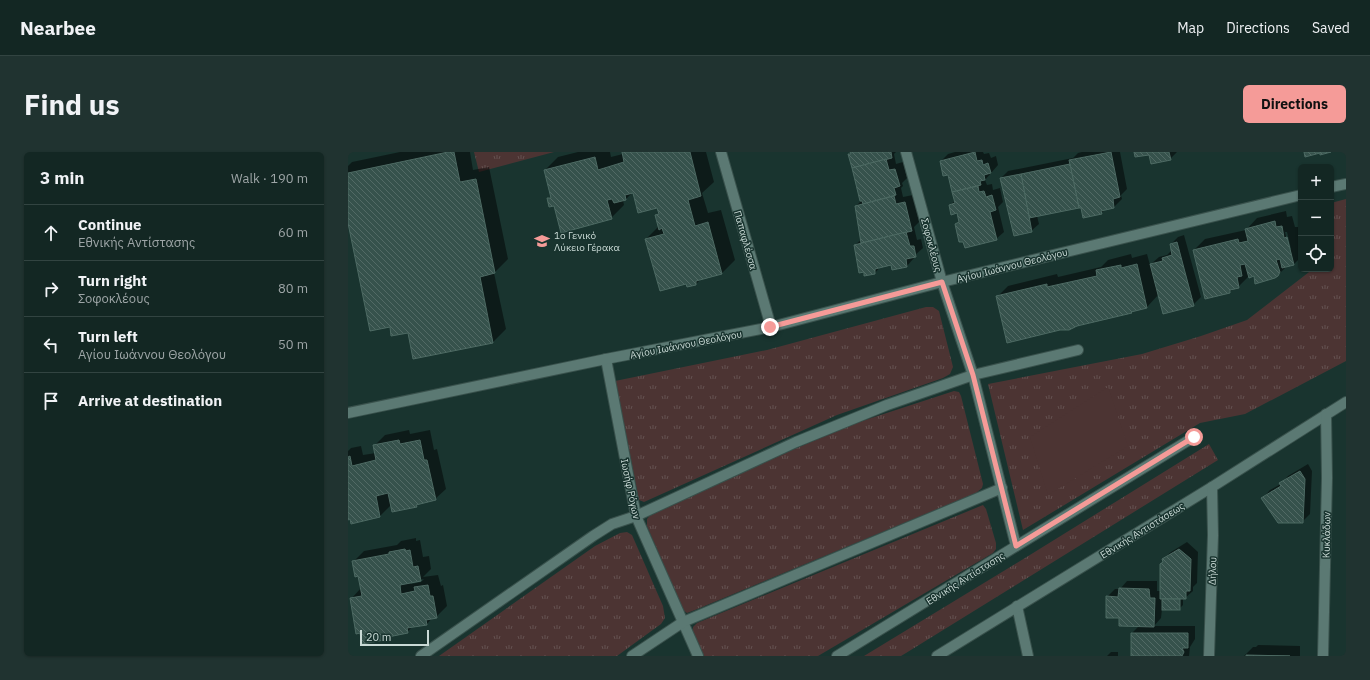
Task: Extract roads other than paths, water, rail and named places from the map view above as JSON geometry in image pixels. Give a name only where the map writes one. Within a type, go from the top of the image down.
[{"type":"street","name":"Παπαφλέσσα","points":[[721,152],[770,327]]},
{"type":"street","name":"Σοφοκλέους","points":[[906,152],[942,282],[973,375],[1016,546]]},
{"type":"street","points":[[1334,186],[1346,184]]},
{"type":"street","name":"Αγίου Ιωάννου Θεολόγου","points":[[348,413],[606,359],[770,327],[942,282],[1298,196]]},
{"type":"street","points":[[421,656],[612,524],[636,516],[796,442],[887,404],[973,375],[1078,350]]},
{"type":"street","name":"Ιωσήφ Ρόγων","points":[[606,359],[636,516],[698,656]]},
{"type":"street","name":"Εθνικής Αντιστάσεως","points":[[937,656],[1346,402]]},
{"type":"street","name":"Κυκλάδων","points":[[1323,656],[1327,478],[1326,414]]},
{"type":"street","name":"Εθνικής Αντίστασης","points":[[838,656],[1194,437]]},
{"type":"street","name":"Δήλου","points":[[1209,656],[1213,535],[1212,486]]},
{"type":"street","points":[[632,656],[682,622],[1002,488]]},
{"type":"street","points":[[1017,606],[1028,656]]},
{"type":"place","name":"1ο Γενικό Λύκειο Γέρακα","points":[[542,241]]}]
